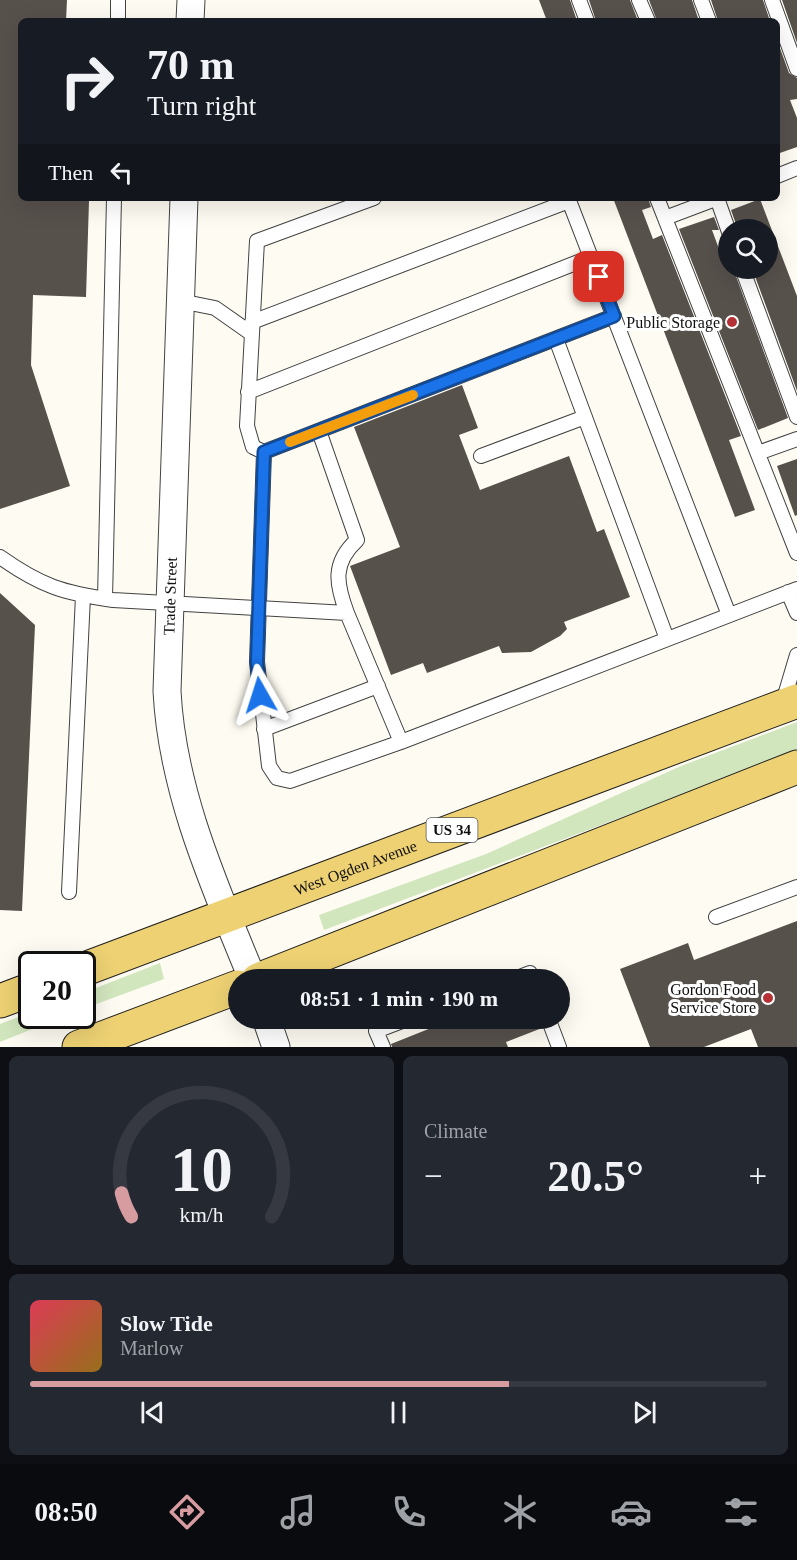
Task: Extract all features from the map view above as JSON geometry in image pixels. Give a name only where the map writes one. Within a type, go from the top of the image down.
[{"type":"main road","name":"West Ogden Avenue","points":[[96,965],[789,704]]},
{"type":"main road","points":[[286,969],[797,767]]},
{"type":"main road","points":[[79,1047],[228,991]]},
{"type":"main road","points":[[0,1001],[18,994]]},
{"type":"street","points":[[190,18],[191,0]]},
{"type":"street","name":"Trade Street","points":[[184,201],[167,691],[175,765],[248,969]]},
{"type":"street","points":[[270,1029],[276,1047]]},
{"type":"lane","points":[[118,0],[118,18]]},
{"type":"lane","points":[[579,0],[586,18]]},
{"type":"lane","points":[[639,0],[647,18]]},
{"type":"lane","points":[[701,0],[708,18]]},
{"type":"lane","points":[[772,0],[779,18]]},
{"type":"lane","points":[[780,22],[797,69]]},
{"type":"lane","points":[[780,175],[797,168]]},
{"type":"lane","points":[[105,599],[114,201]]},
{"type":"lane","points":[[366,201],[257,241],[247,426],[253,447],[264,452],[614,316]]},
{"type":"lane","points":[[252,328],[564,201]]},
{"type":"lane","points":[[570,201],[729,615]]},
{"type":"lane","points":[[658,201],[797,553]]},
{"type":"lane","points":[[665,218],[709,201]]},
{"type":"lane","points":[[718,201],[724,219]]},
{"type":"lane","points":[[248,392],[591,257]]},
{"type":"lane","points":[[746,279],[797,417]]},
{"type":"lane","points":[[180,301],[215,308],[252,328]]},
{"type":"lane","points":[[556,339],[667,639]]},
{"type":"lane","points":[[481,456],[585,417]]},
{"type":"lane","points":[[319,431],[357,540],[346,550],[337,586],[401,741]]},
{"type":"lane","points":[[758,453],[797,439]]},
{"type":"lane","points":[[264,452],[257,662],[269,766],[277,778],[290,781],[401,741],[793,591],[797,613]]},
{"type":"lane","points":[[0,557],[39,583],[83,596],[347,613]]},
{"type":"lane","points":[[69,892],[83,596]]},
{"type":"lane","points":[[789,704],[797,655]]},
{"type":"lane","points":[[264,729],[378,686]]},
{"type":"lane","points":[[716,917],[797,887]]},
{"type":"lane","points":[[381,1029],[376,1031],[383,1047]]},
{"type":"lane","points":[[552,1029],[559,1047]]},
{"type":"green space","points":[[797,722],[797,751],[324,930],[319,915],[486,854],[681,766]]},
{"type":"green space","points":[[160,963],[164,979],[96,1004],[96,988]]},
{"type":"green space","points":[[18,1017],[18,1029],[32,1029],[0,1042],[0,1024]]},
{"type":"building","points":[[0,0],[67,0],[66,18],[18,18],[18,201],[89,201],[86,297],[33,295],[31,365],[70,486],[0,509]]},
{"type":"building","points":[[539,0],[570,0],[576,18],[546,18]]},
{"type":"building","points":[[589,0],[630,0],[637,18],[595,18]]},
{"type":"building","points":[[649,0],[692,0],[698,18],[656,18]]},
{"type":"building","points":[[711,0],[763,0],[769,18],[717,18]]},
{"type":"building","points":[[782,0],[797,0],[797,43]]},
{"type":"building","points":[[780,48],[789,73],[797,78],[797,99],[790,100],[797,118],[797,147],[780,153]]},
{"type":"building","points":[[614,201],[649,201],[651,207],[642,210],[653,239],[662,235],[741,436],[729,440],[755,510],[735,517]]},
{"type":"building","points":[[761,201],[768,219],[734,219],[731,210]]},
{"type":"building","points":[[714,217],[718,227],[718,230],[712,230],[718,246],[718,279],[737,279],[788,418],[758,430],[679,229]]},
{"type":"building","points":[[778,246],[797,296],[797,391],[756,279],[778,279]]},
{"type":"building","points":[[462,385],[478,428],[459,435],[480,490],[569,456],[597,532],[604,529],[630,597],[564,622],[567,629],[560,636],[531,652],[502,653],[499,646],[427,673],[423,663],[391,675],[350,566],[400,547],[354,427]]},
{"type":"building","points":[[797,459],[797,515],[795,516],[777,466]]},
{"type":"building","points":[[0,593],[35,625],[22,911],[0,910]]},
{"type":"building","points":[[797,921],[797,1047],[758,1047],[751,1029],[704,1047],[650,1047],[620,969],[688,943],[694,960]]},
{"type":"building","points":[[428,1029],[539,1029],[506,1042],[508,1047],[392,1047],[391,1044]]},
{"type":"slow traffic","points":[[290,442],[413,395]]},
{"type":"place","name":"Public Storage","points":[[732,322]]},
{"type":"place","name":"Gordon Food Service Store","points":[[768,998]]},
{"type":"route","points":[[260,695],[257,662],[264,452],[614,316],[599,277]]}]
